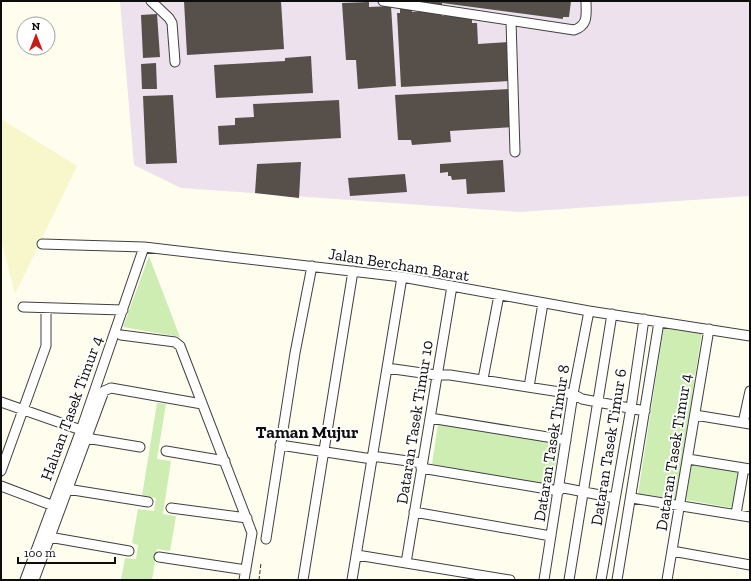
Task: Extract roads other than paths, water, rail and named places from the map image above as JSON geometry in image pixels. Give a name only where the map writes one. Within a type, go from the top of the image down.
[{"type":"street","points":[[151,1],[169,18],[172,23],[175,62]]},
{"type":"street","points":[[383,1],[574,30],[580,28],[585,22],[586,1]]},
{"type":"street","points":[[511,20],[515,152]]},
{"type":"street","name":"Jalan Bercham Barat","points":[[42,244],[144,247],[402,277],[589,311],[750,336]]},
{"type":"street","name":"Haluan Tasek Timur 4","points":[[25,580],[123,310],[144,247]]},
{"type":"street","points":[[266,539],[295,353],[312,266]]},
{"type":"street","points":[[303,580],[353,271]]},
{"type":"street","points":[[352,580],[402,277]]},
{"type":"street","name":"Dataran Tasek Timur 10","points":[[406,563],[436,375],[452,286]]},
{"type":"street","points":[[483,380],[499,295]]},
{"type":"street","points":[[529,387],[543,303]]},
{"type":"street","points":[[23,307],[123,310]]},
{"type":"street","points":[[2,466],[46,346],[46,308]]},
{"type":"street","name":"Dataran Tasek Timur 8","points":[[544,580],[573,394],[589,311]]},
{"type":"street","points":[[569,580],[612,314]]},
{"type":"street","name":"Dataran Tasek Timur 6","points":[[601,580],[644,319]]},
{"type":"street","name":"Dataran Tasek Timur 6","points":[[617,580],[632,498],[659,322]]},
{"type":"street","name":"Dataran Tasek Timur 4","points":[[667,580],[709,329]]},
{"type":"street","points":[[121,335],[178,344],[253,534],[244,580]]},
{"type":"street","points":[[386,368],[436,375],[450,375],[573,394],[580,398],[645,411]]},
{"type":"street","points":[[34,580],[103,393],[108,388],[202,404]]},
{"type":"street","points":[[695,415],[747,424],[750,397]]},
{"type":"street","points":[[1,402],[80,430]]},
{"type":"street","points":[[430,418],[566,440]]},
{"type":"street","points":[[86,438],[140,447]]},
{"type":"street","points":[[280,445],[372,457],[615,498]]},
{"type":"street","points":[[166,451],[225,461]]},
{"type":"street","points":[[688,459],[747,468],[736,514]]},
{"type":"street","points":[[1,486],[51,505]]},
{"type":"street","points":[[67,489],[148,502]]},
{"type":"street","points":[[632,498],[750,517]]},
{"type":"street","points":[[171,508],[247,518]]},
{"type":"street","points":[[414,512],[552,536]]},
{"type":"street","points":[[49,537],[129,550]]},
{"type":"street","points":[[672,551],[750,565]]},
{"type":"street","points":[[357,555],[510,580]]},
{"type":"street","points":[[159,556],[246,570]]},
{"type":"district","name":"Taman Mujur","points":[[307,432]]}]
